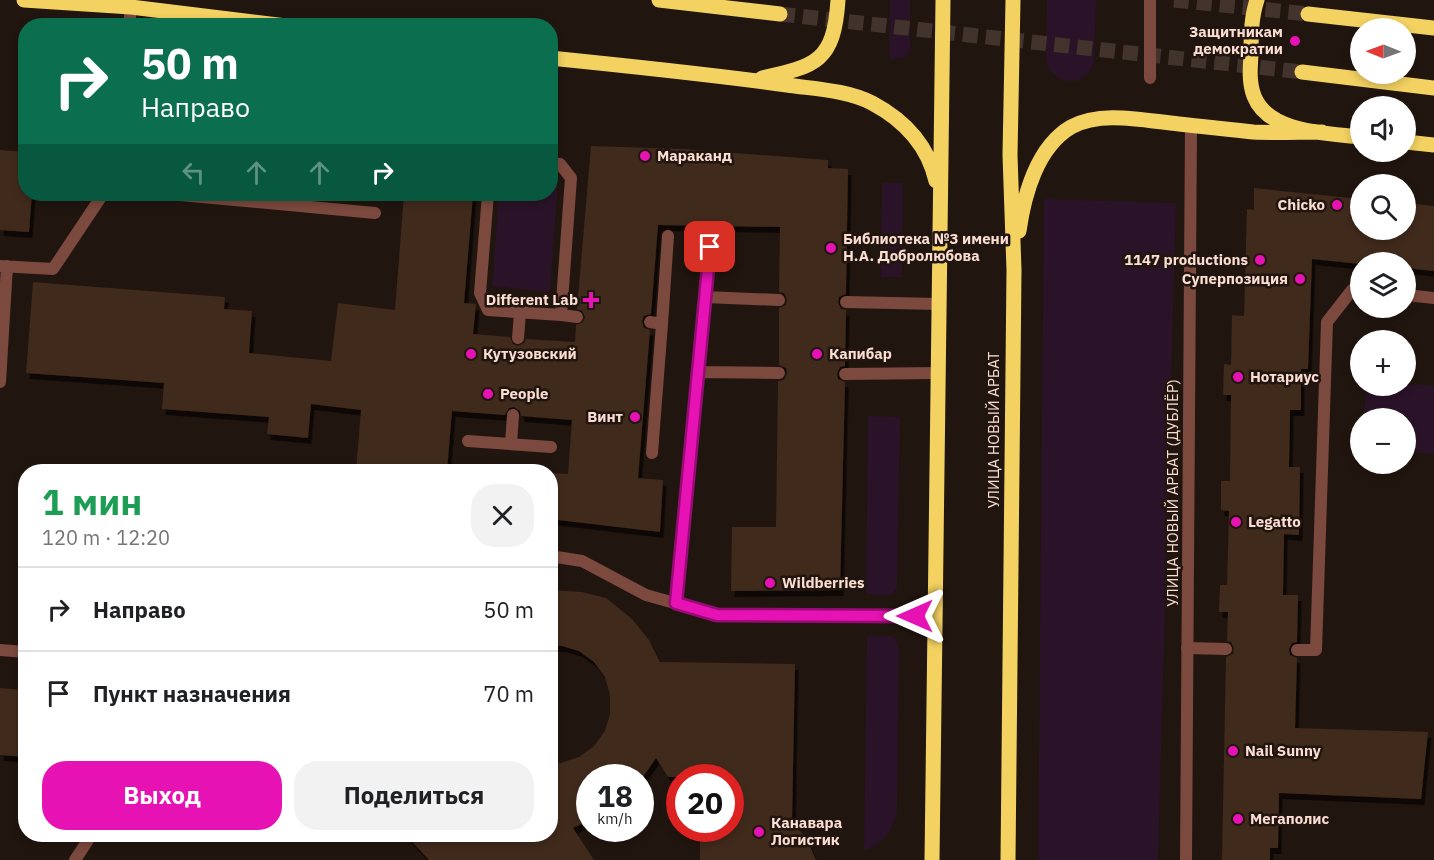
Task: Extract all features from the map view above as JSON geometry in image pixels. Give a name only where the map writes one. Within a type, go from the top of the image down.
[{"type":"main road","points":[[24,0],[103,4],[220,18]]},
{"type":"main road","points":[[86,0],[103,4]]},
{"type":"main road","points":[[659,0],[780,14]]},
{"type":"main road","points":[[750,80],[794,71],[809,66],[819,59],[830,39],[838,0]]},
{"type":"main road","points":[[932,860],[943,0]]},
{"type":"main road","name":"УЛИЦА НОВЫЙ АРБАТ","points":[[1008,860],[1014,270],[1010,155],[1013,0]]},
{"type":"main road","points":[[1257,0],[1252,20],[1250,71],[1255,98],[1263,111],[1272,119],[1289,126],[1350,136]]},
{"type":"main road","points":[[1308,14],[1434,28]]},
{"type":"main road","points":[[558,59],[750,80],[844,94],[870,102],[894,116],[917,138],[932,166],[938,190],[940,214]]},
{"type":"main road","points":[[1302,72],[1434,87]]},
{"type":"main road","points":[[1014,270],[1021,214],[1033,175],[1050,146],[1059,135],[1072,126],[1105,119],[1256,132],[1322,132]]},
{"type":"main road","points":[[1416,143],[1434,145]]},
{"type":"street","points":[[1150,0],[1150,78]]},
{"type":"street","points":[[129,18],[130,7]]},
{"type":"street","name":"УЛИЦА НОВЫЙ АРБАТ (ДУБЛЁР)","points":[[1186,860],[1191,126]]},
{"type":"street","points":[[558,164],[571,178],[561,315]]},
{"type":"street","points":[[0,382],[4,266],[53,269],[98,201]]},
{"type":"street","points":[[245,201],[375,213]]},
{"type":"street","points":[[487,201],[480,293],[488,310],[577,317]]},
{"type":"street","points":[[652,453],[656,323],[668,236]]},
{"type":"street","points":[[676,603],[710,247]]},
{"type":"street","points":[[1297,650],[1316,650],[1327,322],[1350,293]]},
{"type":"street","points":[[1416,296],[1434,298]]},
{"type":"street","points":[[705,297],[779,300]]},
{"type":"street","points":[[846,302],[939,304]]},
{"type":"street","points":[[518,338],[520,313]]},
{"type":"street","points":[[698,372],[779,373]]},
{"type":"street","points":[[845,374],[938,373]]},
{"type":"street","points":[[512,444],[513,415]]},
{"type":"street","points":[[468,441],[551,447]]},
{"type":"street","points":[[558,557],[582,561],[646,595],[717,615],[935,616]]},
{"type":"street","points":[[1187,648],[1226,648]]},
{"type":"street","points":[[0,650],[18,651]]},
{"type":"street","points":[[75,860],[87,842]]},
{"type":"shaded area","points":[[890,0],[910,0],[910,49],[902,58],[889,59]]},
{"type":"shaded area","points":[[1047,0],[1096,0],[1094,61],[1085,76],[1078,80],[1062,80],[1050,69],[1046,60]]},
{"type":"shaded area","points":[[882,183],[903,183],[902,277],[881,277]]},
{"type":"shaded area","points":[[1044,199],[1176,203],[1158,860],[1038,860]]},
{"type":"shaded area","points":[[498,201],[557,201],[550,292],[492,286]]},
{"type":"shaded area","points":[[1416,385],[1434,386],[1434,454],[1416,453],[1416,408],[1365,408],[1365,396],[1416,396]]},
{"type":"shaded area","points":[[868,416],[900,417],[897,589],[890,595],[866,594]]},
{"type":"shaded area","points":[[867,636],[890,636],[895,638],[899,647],[897,811],[886,836],[877,844],[864,850]]},
{"type":"building","points":[[591,146],[683,149],[828,160],[828,168],[848,169],[846,294],[839,297],[838,302],[841,309],[846,310],[845,366],[840,367],[837,374],[838,379],[845,382],[840,590],[731,591],[732,527],[776,527],[778,381],[784,380],[787,374],[786,368],[779,365],[779,308],[786,305],[787,300],[784,293],[779,292],[780,227],[658,225],[651,314],[644,316],[642,321],[644,328],[650,330],[638,478],[663,480],[660,532],[558,520],[558,473],[568,474],[572,420],[521,416],[520,411],[514,407],[509,408],[505,415],[452,411],[448,464],[357,464],[361,410],[311,404],[308,438],[267,434],[269,417],[162,409],[164,383],[26,373],[33,282],[225,297],[224,309],[252,311],[249,353],[331,361],[338,303],[395,310],[403,201],[472,201],[464,303],[476,304],[473,334],[510,337],[513,344],[518,346],[526,339],[575,342],[576,325],[583,322],[585,317],[582,311],[577,309]]},
{"type":"building","points":[[0,150],[18,151],[18,201],[31,201],[29,232],[0,230]]},
{"type":"building","points":[[1254,188],[1350,198],[1350,240],[1416,240],[1416,204],[1434,206],[1434,271],[1416,269],[1416,252],[1350,252],[1350,263],[1312,259],[1308,369],[1301,369],[1301,410],[1290,410],[1289,467],[1300,467],[1299,535],[1284,534],[1283,595],[1298,595],[1297,642],[1292,643],[1289,649],[1290,655],[1297,658],[1295,728],[1428,732],[1421,799],[1279,793],[1278,848],[1270,848],[1270,860],[1222,860],[1226,657],[1233,654],[1234,649],[1231,642],[1227,641],[1228,612],[1219,612],[1220,585],[1227,585],[1229,511],[1221,510],[1221,481],[1230,481],[1231,395],[1223,395],[1224,364],[1231,365],[1232,315],[1244,316],[1247,209],[1254,210]]},
{"type":"building","points":[[558,590],[582,592],[606,598],[632,619],[649,640],[660,662],[795,664],[792,821],[807,840],[816,860],[700,860],[700,842],[744,842],[744,764],[666,764],[666,774],[656,758],[652,764],[576,764],[576,827],[573,828],[576,833],[576,842],[582,842],[594,860],[429,860],[412,842],[558,842],[558,763],[579,757],[594,746],[605,731],[610,714],[610,695],[605,677],[594,662],[579,651],[558,646]]},
{"type":"building","points":[[0,688],[18,689],[18,756],[0,755]]},
{"type":"tunnel","points":[[1174,0],[1308,14]]},
{"type":"tunnel","points":[[780,14],[1302,72]]},
{"type":"place","name":"Защитникам демократии","points":[[1295,41]]},
{"type":"place","name":"Мараканд","points":[[645,156]]},
{"type":"place","name":"Chicko","points":[[1337,205]]},
{"type":"place","name":"Библиотека №3 имени Н.А. Добролюбова","points":[[831,248]]},
{"type":"place","name":"1147 productions","points":[[1260,260]]},
{"type":"place","name":"Суперпозиция","points":[[1300,279]]},
{"type":"place","name":"Different Lab","points":[[591,300]]},
{"type":"place","name":"Кутузовский","points":[[471,354]]},
{"type":"place","name":"Капибар","points":[[817,354]]},
{"type":"place","name":"Нотариус","points":[[1238,377]]},
{"type":"place","name":"People","points":[[488,394]]},
{"type":"place","name":"Винт","points":[[635,417]]},
{"type":"place","name":"Legatto","points":[[1236,522]]},
{"type":"place","name":"Wildberries","points":[[770,583]]},
{"type":"place","name":"Nail Sunny","points":[[1233,751]]},
{"type":"place","name":"Мегаполис","points":[[1238,819]]},
{"type":"place","name":"Канавара Логистик","points":[[759,832]]},
{"type":"route","points":[[710,247],[676,603],[717,615],[915,616]]}]
